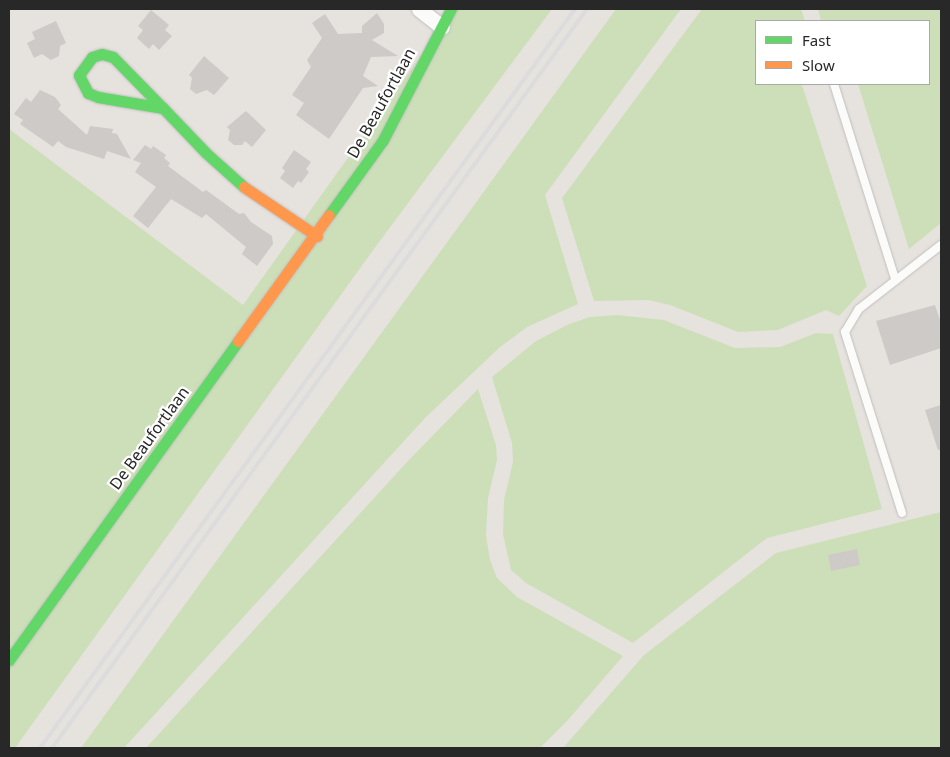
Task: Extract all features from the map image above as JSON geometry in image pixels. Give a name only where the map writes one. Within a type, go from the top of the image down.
[{"type":"street","points":[[419,9],[442,27]]},
{"type":"street","name":"De Beaufortlaan","points":[[9,660],[317,236],[383,140],[451,9]]},
{"type":"street","points":[[163,108],[98,97],[88,92],[79,75],[92,56],[102,54],[113,58],[239,183],[317,236]]},
{"type":"lane","points":[[834,85],[895,279]]},
{"type":"lane","points":[[902,513],[845,332],[859,309],[941,245]]},
{"type":"green space","points":[[454,9],[552,9],[371,253],[15,748],[9,748],[9,129],[243,305]]},
{"type":"green space","points":[[616,9],[681,9],[545,195],[578,304],[527,327],[499,348],[425,418],[124,748],[81,748]]},
{"type":"green space","points":[[702,9],[801,9],[805,20],[755,20],[755,85],[802,85],[867,286],[839,316],[826,310],[778,330],[738,332],[670,305],[648,300],[594,301],[562,198]]},
{"type":"green space","points":[[818,9],[941,9],[941,223],[909,249],[858,85],[930,85],[930,20],[821,20]]},
{"type":"green space","points":[[617,315],[664,320],[735,348],[780,347],[816,333],[833,334],[882,509],[767,538],[633,643],[526,583],[511,570],[503,534],[504,500],[513,462],[512,443],[492,377],[536,341],[569,324],[590,317]]},
{"type":"green space","points":[[478,389],[496,445],[497,460],[488,498],[486,535],[490,560],[497,578],[517,597],[623,656],[567,721],[540,748],[146,748],[406,463]]},
{"type":"green space","points":[[941,512],[941,748],[563,748],[644,655],[776,553]]},
{"type":"building","points":[[151,10],[169,25],[165,30],[172,36],[159,50],[153,44],[149,49],[137,38],[143,30],[138,26]]},
{"type":"building","points":[[377,13],[384,24],[384,33],[372,40],[398,56],[371,57],[363,76],[378,86],[363,88],[329,139],[296,115],[304,103],[292,95],[311,67],[307,60],[322,38],[312,23],[325,14],[338,34],[362,33],[362,26]]},
{"type":"building","points":[[56,21],[66,43],[60,46],[59,56],[51,60],[42,54],[34,58],[27,43],[35,39],[32,32]]},
{"type":"building","points":[[204,56],[229,78],[214,95],[207,90],[196,94],[190,89],[192,78],[189,75]]},
{"type":"building","points":[[40,90],[55,97],[61,105],[58,109],[87,135],[90,126],[113,129],[112,133],[117,134],[131,159],[107,151],[104,159],[66,147],[58,141],[53,147],[20,124],[23,120],[14,114],[26,98],[31,102]]},
{"type":"building","points":[[246,111],[266,130],[252,147],[245,141],[242,145],[234,145],[228,140],[230,130],[227,127]]},
{"type":"building","points":[[145,145],[151,149],[153,146],[166,155],[164,158],[170,163],[168,166],[203,192],[206,190],[239,214],[244,213],[251,222],[272,236],[273,244],[257,266],[242,254],[246,247],[206,214],[202,218],[171,199],[148,228],[133,216],[156,187],[135,172],[141,163],[133,160]]},
{"type":"building","points":[[294,150],[311,162],[306,169],[309,172],[301,183],[298,181],[293,188],[280,178],[285,171],[282,168]]},
{"type":"building","points":[[935,305],[941,323],[941,348],[890,365],[876,321]]},
{"type":"building","points":[[941,405],[941,450],[938,450],[925,410]]},
{"type":"building","points":[[857,549],[860,565],[831,571],[828,555]]},
{"type":"railway","points":[[40,748],[575,9]]},
{"type":"railway","points":[[52,748],[587,9]]},
{"type":"traffic: fast","points":[[329,215],[383,140],[451,9]]},
{"type":"traffic: fast","points":[[163,108],[98,97],[88,93],[79,75],[92,57],[102,54],[113,57],[163,108],[206,153],[244,187]]},
{"type":"traffic: fast","points":[[9,660],[238,341]]},
{"type":"traffic: slow","points":[[244,187],[317,236]]},
{"type":"traffic: slow","points":[[238,341],[329,215]]}]
